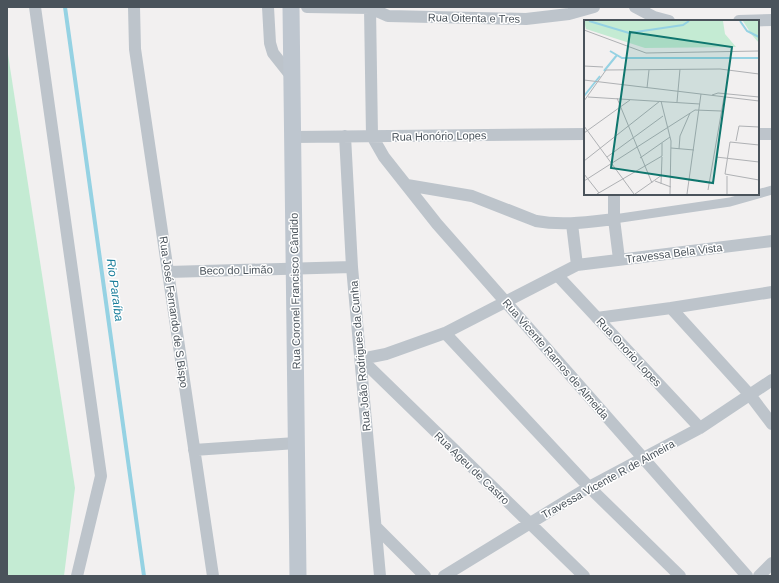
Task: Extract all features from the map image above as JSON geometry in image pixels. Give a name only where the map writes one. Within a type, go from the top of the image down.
[{"type":"main road","name":"Rua Coronel Francisco Cândido","points":[[291,7],[298,576]]},
{"type":"street","points":[[35,7],[101,476],[77,576]]},
{"type":"street","name":"Rua José Fernando de S Bispo","points":[[134,7],[135,49],[213,576]]},
{"type":"street","points":[[268,7],[270,43],[273,52],[292,77]]},
{"type":"street","name":"Rua Oitenta e Tres","points":[[307,7],[370,8],[388,16],[526,19],[569,14],[594,7]]},
{"type":"street","points":[[635,7],[654,17],[665,20]]},
{"type":"street","points":[[370,8],[372,136]]},
{"type":"street","points":[[759,20],[772,20]]},
{"type":"street","name":"Rua Honório Lopes","points":[[293,137],[584,134]]},
{"type":"street","points":[[759,134],[772,134]]},
{"type":"street","name":"Rua João Rodrigues da Cunha","points":[[345,136],[352,267],[380,576]]},
{"type":"street","name":"Rua Vicente Ramos de Almeida","points":[[372,136],[384,157],[437,224],[747,576]]},
{"type":"street","points":[[407,185],[472,196],[536,221],[572,224],[730,202],[754,195]]},
{"type":"street","points":[[759,194],[772,190]]},
{"type":"street","points":[[614,195],[614,219],[619,259]]},
{"type":"street","points":[[572,224],[577,265]]},
{"type":"street","name":"Travessa Bela Vista","points":[[361,359],[386,354],[446,333],[507,303],[577,265],[772,241]]},
{"type":"street","name":"Beco do Limão","points":[[168,272],[352,267]]},
{"type":"street","name":"Rua Onorio Lopes","points":[[558,276],[700,428]]},
{"type":"street","points":[[597,318],[772,292]]},
{"type":"street","points":[[671,308],[750,395],[772,424]]},
{"type":"street","points":[[446,333],[589,487],[680,576]]},
{"type":"street","name":"Rua Ageu de Castro","points":[[361,359],[584,576]]},
{"type":"street","name":"Travessa Vicente R de Almeira","points":[[444,576],[589,487],[700,428],[772,380]]},
{"type":"street","points":[[194,450],[296,443]]},
{"type":"street","points":[[376,527],[425,576]]},
{"type":"street","points":[[759,576],[772,563]]},
{"type":"green space","points":[[7,48],[75,488],[64,576],[7,576]]},
{"type":"waterway","name":"Rio Paraíba","points":[[65,7],[144,576]]}]
